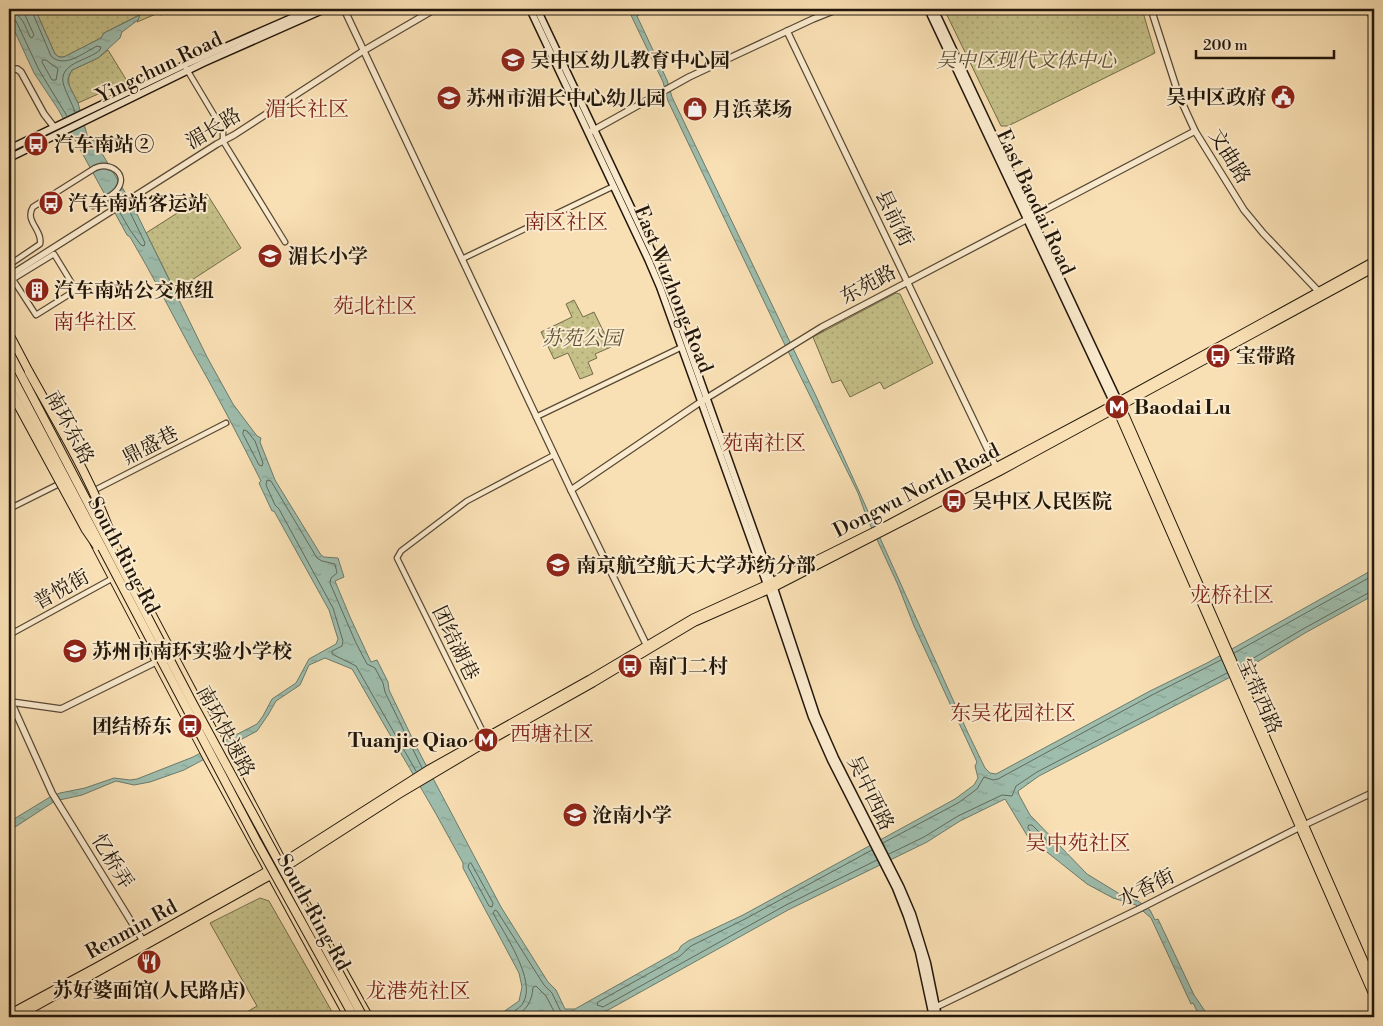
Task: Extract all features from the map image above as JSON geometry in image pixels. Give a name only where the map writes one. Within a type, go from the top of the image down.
[{"type":"highway","points":[[9,334],[73,452],[106,519],[125,568]]},
{"type":"highway","name":"南环快速路","points":[[9,352],[125,568],[254,819],[363,1017]]},
{"type":"highway","name":"South Ring Rd","points":[[9,370],[114,574],[256,840],[354,1017]]},
{"type":"highway","points":[[9,388],[86,530],[114,574]]},
{"type":"main road","name":"Yingchun Road","points":[[84,117],[184,64],[312,9]]},
{"type":"main road","name":"Yingchun Road","points":[[9,158],[64,126],[325,9]]},
{"type":"main road","name":"East Wuzhong Road","points":[[530,9],[659,267],[770,586]]},
{"type":"main road","name":"East Wuzhong Road","points":[[537,9],[614,186],[653,269],[682,347],[705,400]]},
{"type":"main road","name":"East Baodai Road","points":[[928,9],[1117,404]]},
{"type":"main road","name":"East Baodai Road","points":[[934,9],[1028,217]]},
{"type":"main road","points":[[1370,9],[1374,21]]},
{"type":"main road","name":"Yingchun Road","points":[[9,149],[54,127],[64,126]]},
{"type":"main road","name":"Dongwu North Road","points":[[1321,294],[1374,261]]},
{"type":"main road","name":"Dongwu North Road","points":[[269,873],[285,865],[431,772],[487,739],[593,684],[648,648],[695,622],[876,533],[998,470],[1321,294],[1374,268]]},
{"type":"main road","points":[[9,330],[60,425],[59,440]]},
{"type":"main road","name":"南环东路","points":[[9,346],[78,474],[125,568],[173,653],[285,865],[369,1017]]},
{"type":"main road","name":"南环东路","points":[[9,381],[62,483],[114,574],[156,661],[208,760],[348,1017]]},
{"type":"main road","name":"宝带西路","points":[[1117,404],[1236,677],[1374,984]]},
{"type":"main road","name":"吴中西路","points":[[770,586],[812,717],[831,760],[886,865],[912,927],[933,1008],[933,1017]]},
{"type":"main road","name":"宝带西路","points":[[1303,826],[1374,997]]},
{"type":"main road","name":"Renmin Rd","points":[[17,1017],[269,873]]},
{"type":"main road","name":"Renmin Rd","points":[[9,1014],[144,943]]},
{"type":"main road","name":"吴中西路","points":[[933,1008],[938,1017]]},
{"type":"street","points":[[344,9],[554,455],[648,648]]},
{"type":"street","name":"湄长路","points":[[11,277],[110,211],[435,9]]},
{"type":"street","points":[[591,131],[672,87],[787,31],[838,9]]},
{"type":"street","name":"文曲路","points":[[1150,9],[1179,96],[1195,131],[1244,210],[1263,233],[1321,294]]},
{"type":"street","name":"县前街","points":[[787,31],[998,470]]},
{"type":"street","points":[[184,64],[223,130],[223,141],[285,242]]},
{"type":"street","points":[[9,70],[16,69],[21,72],[44,114],[54,127]]},
{"type":"street","name":"东苑路","points":[[571,490],[705,400],[822,327],[1028,217],[1195,131]]},
{"type":"street","points":[[9,265],[39,246],[41,238],[30,218],[33,207],[102,165],[109,165],[119,175],[119,185],[104,200],[93,206]]},
{"type":"street","points":[[462,259],[614,186]]},
{"type":"street","points":[[54,254],[76,290],[36,315],[11,277],[54,254]]},
{"type":"street","points":[[536,417],[682,347]]},
{"type":"street","points":[[9,370],[18,364]]},
{"type":"street","name":"鼎盛巷","points":[[88,494],[226,423]]},
{"type":"street","name":"团结湖巷","points":[[487,739],[397,558],[401,551],[467,501],[554,455]]},
{"type":"street","points":[[9,509],[78,474]]},
{"type":"street","name":"普悦街","points":[[9,636],[125,568]]},
{"type":"street","points":[[10,703],[61,709],[173,653]]},
{"type":"street","name":"忆桥弄","points":[[9,691],[10,703],[56,801],[144,943]]},
{"type":"street","name":"水香街","points":[[933,1008],[1139,910],[1374,792]]},
{"type":"green space","points":[[35,9],[171,9],[161,15],[156,14],[137,22],[139,15],[104,33],[101,38],[64,57],[59,57],[55,54]]},
{"type":"green space","name":"吴中区现代文体中心","points":[[944,9],[1142,9],[1155,53],[1008,126],[1001,126]]},
{"type":"green space","points":[[108,50],[127,81],[78,103],[69,83],[72,70],[98,58]]},
{"type":"green space","points":[[207,194],[241,248],[175,291],[146,233]]},
{"type":"green space","points":[[896,293],[900,294],[933,363],[884,389],[880,382],[850,397],[841,380],[832,383],[813,337]]},
{"type":"green space","name":"苏苑公园","points":[[574,300],[583,317],[594,312],[611,347],[595,354],[597,358],[588,362],[593,374],[580,379],[568,353],[554,359],[541,332],[572,317],[566,304]]},
{"type":"green space","points":[[260,898],[269,901],[335,1017],[250,1017],[247,1012],[257,1006],[210,923]]},
{"type":"water","points":[[9,9],[35,9],[55,54],[59,57],[64,57],[101,38],[104,33],[140,15],[138,20],[122,32],[120,38],[98,58],[72,70],[68,78],[68,83],[78,103],[88,138],[90,141],[94,140],[132,204],[207,357],[233,404],[257,436],[261,438],[260,442],[275,480],[321,555],[338,558],[344,577],[335,581],[371,662],[377,660],[417,748],[501,907],[548,982],[556,990],[565,1009],[575,1009],[678,951],[688,941],[743,915],[955,799],[974,785],[978,778],[975,766],[977,762],[914,626],[858,493],[668,101],[663,82],[628,9],[634,9],[635,12],[642,9],[650,9],[637,16],[667,80],[672,97],[816,396],[968,733],[985,768],[990,773],[996,774],[1150,691],[1207,663],[1374,569],[1374,595],[1305,633],[1244,670],[1039,776],[1018,791],[1030,815],[1087,874],[1123,896],[1138,901],[1150,910],[1155,920],[1158,919],[1194,995],[1209,1017],[1200,1017],[1193,1003],[1191,1004],[1151,918],[1136,905],[1113,898],[1087,884],[1028,837],[1005,799],[960,821],[927,842],[788,910],[601,1014],[596,1011],[587,1014],[585,1017],[496,1017],[519,1001],[522,987],[519,973],[463,868],[463,863],[450,839],[352,669],[325,658],[309,665],[300,685],[276,701],[257,731],[184,770],[150,782],[134,785],[116,781],[82,795],[55,801],[9,831],[9,822],[50,797],[114,778],[137,779],[193,757],[257,724],[272,699],[296,683],[309,659],[336,644],[338,639],[329,610],[274,511],[272,511],[259,483],[261,481],[218,398],[58,109],[34,73],[9,19]]},
{"type":"place","name":"吴中区幼儿教育中心园","points":[[513,60]]},
{"type":"place","name":"吴中区政府","points":[[1283,97]]},
{"type":"place","name":"苏州市湄长中心幼儿园","points":[[449,98]]},
{"type":"place","name":"月浜菜场","points":[[695,109]]},
{"type":"place","name":"汽车南站②","points":[[36,144]]},
{"type":"place","name":"汽车南站客运站","points":[[51,203]]},
{"type":"place","name":"湄长小学","points":[[270,256]]},
{"type":"place","name":"汽车南站公交枢纽","points":[[37,290]]},
{"type":"place","name":"宝带路","points":[[1218,356]]},
{"type":"place","name":"Baodai Lu","points":[[1117,407]]},
{"type":"place","name":"吴中区人民医院","points":[[954,501]]},
{"type":"place","name":"南京航空航天大学苏纺分部","points":[[558,565]]},
{"type":"place","name":"苏州市南环实验小学校","points":[[75,651]]},
{"type":"place","name":"南门二村","points":[[630,666]]},
{"type":"place","name":"团结桥东","points":[[190,726]]},
{"type":"place","name":"Tuanjie Qiao","points":[[486,740]]},
{"type":"place","name":"沧南小学","points":[[575,815]]},
{"type":"place","name":"苏好婆面馆(人民路店)","points":[[149,962]]},
{"type":"district","name":"湄长社区","points":[[307,109]]},
{"type":"district","name":"南区社区","points":[[566,222]]},
{"type":"district","name":"苑北社区","points":[[375,306]]},
{"type":"district","name":"南华社区","points":[[95,322]]},
{"type":"district","name":"苑南社区","points":[[764,443]]},
{"type":"district","name":"龙桥社区","points":[[1232,595]]},
{"type":"district","name":"东吴花园社区","points":[[1013,713]]},
{"type":"district","name":"西塘社区","points":[[552,734]]},
{"type":"district","name":"吴中苑社区","points":[[1078,843]]},
{"type":"district","name":"龙港苑社区","points":[[418,991]]}]
